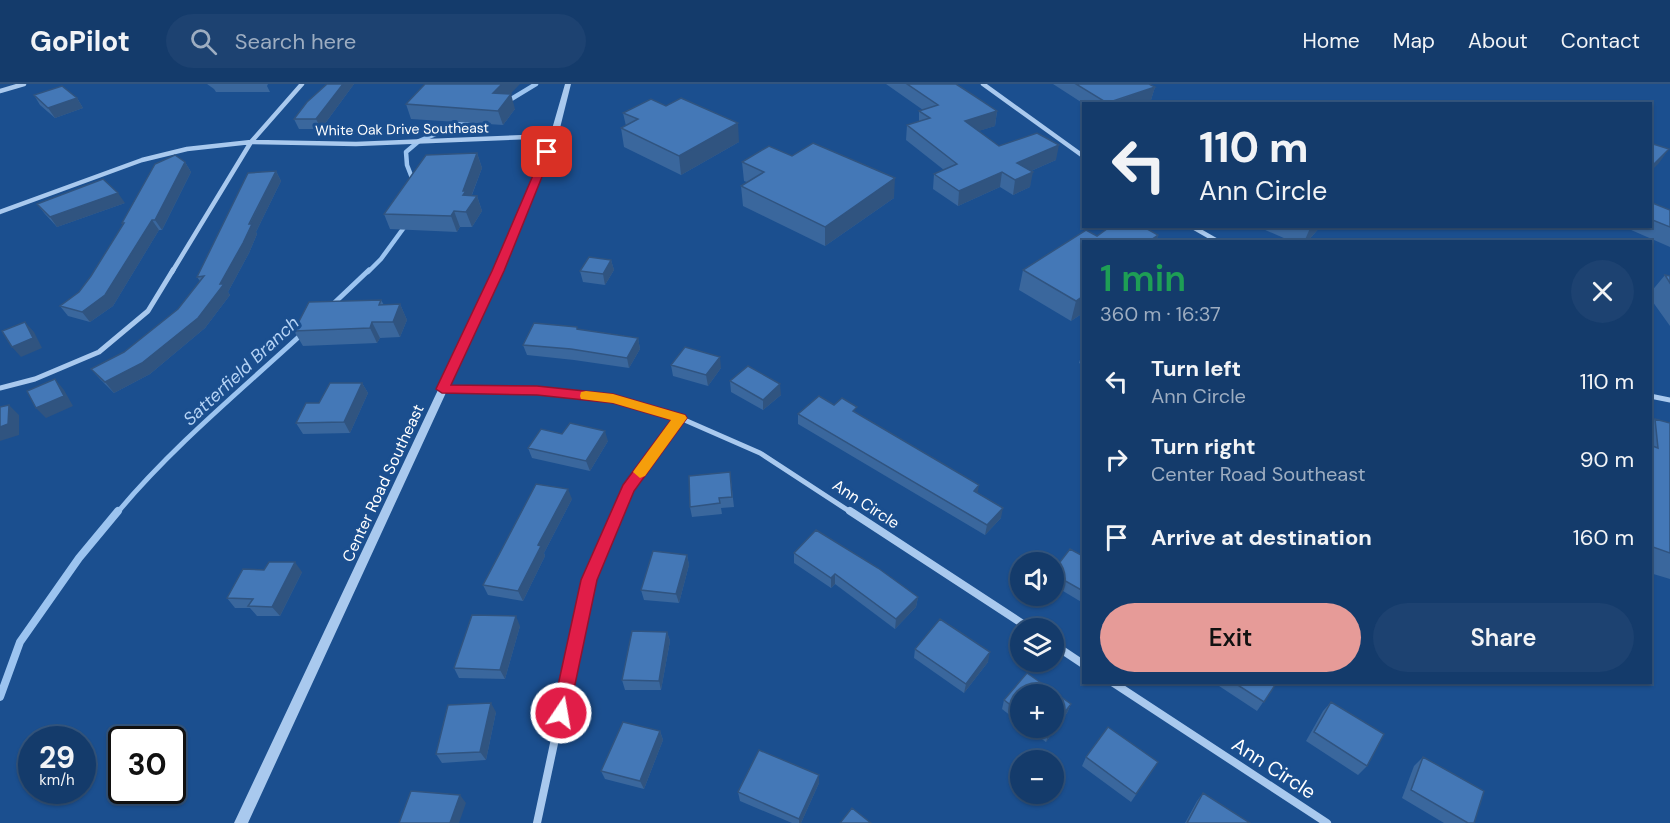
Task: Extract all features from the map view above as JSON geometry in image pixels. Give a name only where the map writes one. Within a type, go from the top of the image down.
[{"type":"street","points":[[0,91],[24,84]]},
{"type":"street","points":[[0,388],[35,379],[99,352],[148,311],[251,142],[302,84]]},
{"type":"street","name":"Center Road Southeast","points":[[241,823],[498,271],[554,136],[568,84]]},
{"type":"street","points":[[982,84],[1082,155]]},
{"type":"street","name":"White Oak Drive Southeast","points":[[0,212],[142,160],[187,149],[251,142],[356,144],[554,136]]},
{"type":"street","points":[[1194,228],[1216,240]]},
{"type":"street","name":"Ann Circle","points":[[442,389],[537,390],[613,399],[680,418],[760,453],[1014,618]]},
{"type":"street","points":[[1652,396],[1670,400]]},
{"type":"street","points":[[537,823],[589,580],[628,489],[680,418]]},
{"type":"street","points":[[1064,651],[1082,663]]},
{"type":"street","name":"Ann Circle","points":[[1115,684],[1327,823]]},
{"type":"building","points":[[327,84],[343,84],[316,119],[294,119],[307,102]]},
{"type":"building","points":[[425,84],[502,84],[493,93],[511,94],[498,111],[406,104]]},
{"type":"building","points":[[907,84],[956,84],[997,111],[965,121],[999,146],[1037,133],[1059,145],[1017,163],[1033,172],[1015,180],[1002,172],[959,191],[934,174],[957,164],[907,125],[930,118],[919,111],[938,105]]},
{"type":"building","points":[[1076,84],[1149,84],[1155,87],[1110,102],[1105,102]]},
{"type":"building","points":[[62,86],[77,98],[48,108],[34,95]]},
{"type":"building","points":[[681,98],[738,123],[679,156],[621,128],[638,119],[623,113],[651,99],[666,106]]},
{"type":"building","points":[[813,143],[895,178],[825,227],[741,186],[764,172],[742,162],[769,146],[792,156]]},
{"type":"building","points":[[1652,144],[1669,149],[1652,166]]},
{"type":"building","points":[[477,153],[463,195],[477,196],[466,212],[454,211],[451,216],[384,214],[426,155]]},
{"type":"building","points":[[175,155],[185,162],[155,220],[152,220],[105,295],[82,312],[60,306],[79,292],[91,276],[124,223],[122,223],[155,164]]},
{"type":"building","points":[[276,171],[249,224],[252,224],[243,243],[220,284],[224,284],[198,318],[142,363],[105,382],[91,369],[124,352],[178,309],[204,276],[197,277],[248,173]]},
{"type":"building","points":[[103,179],[118,193],[50,217],[37,204]]},
{"type":"building","points":[[1652,203],[1670,210],[1670,227],[1652,220]]},
{"type":"building","points":[[1108,228],[1146,228],[1158,235],[1151,240],[1082,240],[1082,297],[1076,301],[1023,270],[1086,230],[1097,236]]},
{"type":"building","points":[[589,257],[611,260],[603,274],[580,271]]},
{"type":"building","points":[[381,300],[379,305],[400,304],[393,322],[372,322],[370,328],[294,331],[309,302]]},
{"type":"building","points":[[25,322],[33,338],[12,347],[2,331]]},
{"type":"building","points":[[534,323],[577,327],[577,329],[638,338],[627,358],[571,349],[523,345]]},
{"type":"building","points":[[685,347],[720,357],[706,375],[671,365]]},
{"type":"building","points":[[748,366],[780,384],[763,400],[730,381]]},
{"type":"building","points":[[55,379],[64,396],[36,408],[27,391]]},
{"type":"building","points":[[330,383],[362,383],[344,422],[296,423],[306,403],[319,403]]},
{"type":"building","points":[[819,396],[834,405],[842,398],[857,407],[853,411],[979,485],[974,491],[1003,508],[987,525],[798,414]]},
{"type":"building","points":[[9,405],[8,424],[0,427],[0,407]]},
{"type":"building","points":[[1655,419],[1670,423],[1670,553],[1652,547],[1652,446],[1658,448]]},
{"type":"building","points":[[570,423],[605,431],[586,461],[528,448],[541,429],[562,434]]},
{"type":"building","points":[[730,472],[732,497],[719,498],[720,503],[690,507],[689,476]]},
{"type":"building","points":[[536,484],[568,489],[538,545],[541,546],[518,591],[483,585]]},
{"type":"building","points":[[816,530],[878,568],[918,597],[896,619],[835,574],[831,578],[794,553]]},
{"type":"building","points":[[1070,549],[1082,555],[1082,590],[1064,580],[1064,557]]},
{"type":"building","points":[[653,551],[687,555],[676,594],[641,590]]},
{"type":"building","points":[[269,562],[295,562],[272,607],[248,606],[253,599],[227,598],[243,569],[264,570]]},
{"type":"building","points":[[472,615],[516,616],[500,670],[454,668]]},
{"type":"building","points":[[940,619],[990,652],[966,684],[915,649]]},
{"type":"building","points":[[632,631],[667,632],[659,681],[622,680]]},
{"type":"building","points":[[1027,673],[1043,684],[1018,684]]},
{"type":"building","points":[[1236,684],[1276,684],[1264,702]]},
{"type":"building","points":[[1010,693],[1010,704],[1004,700]]},
{"type":"building","points":[[1064,699],[1071,704],[1064,713]]},
{"type":"building","points":[[1331,702],[1384,734],[1367,766],[1314,732]]},
{"type":"building","points":[[491,703],[480,752],[436,754],[448,705]]},
{"type":"building","points":[[623,722],[660,731],[640,781],[601,771]]},
{"type":"building","points":[[1108,727],[1158,762],[1136,794],[1086,757]]},
{"type":"building","points":[[759,750],[819,775],[799,819],[738,792]]},
{"type":"building","points":[[1423,757],[1484,791],[1474,823],[1468,823],[1411,790]]},
{"type":"building","points":[[411,791],[460,795],[450,823],[399,823]]},
{"type":"building","points":[[1203,793],[1250,823],[1187,823]]},
{"type":"building","points":[[852,808],[871,823],[840,823]]},
{"type":"waterway","name":"Satterfield Branch","points":[[508,101],[536,84]]},
{"type":"waterway","name":"Satterfield Branch","points":[[414,183],[407,165],[406,152],[419,141],[472,119]]},
{"type":"waterway","name":"Satterfield Branch","points":[[368,272],[381,259],[408,222]]},
{"type":"waterway","name":"Satterfield Branch","points":[[330,307],[369,270]]},
{"type":"waterway","name":"Satterfield Branch","points":[[117,513],[183,442],[303,333]]},
{"type":"waterway","name":"Satterfield Branch","points":[[0,697],[20,642],[79,558],[118,511]]},
{"type":"slow traffic","points":[[586,396],[613,399],[680,418],[640,472]]},
{"type":"route","points":[[547,152],[498,271],[442,389],[537,390],[613,399],[680,418],[628,489],[589,580],[561,713]]}]
